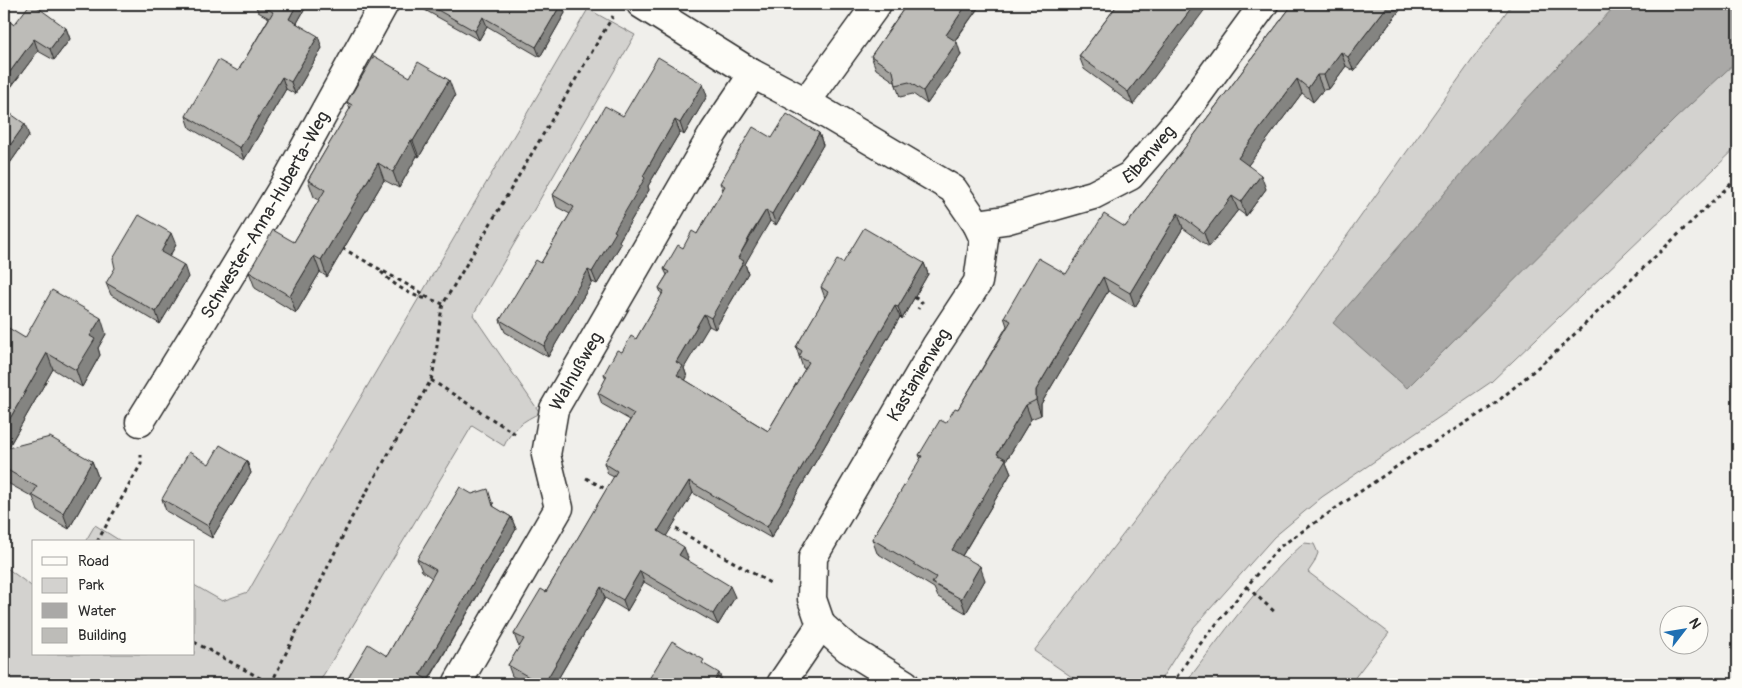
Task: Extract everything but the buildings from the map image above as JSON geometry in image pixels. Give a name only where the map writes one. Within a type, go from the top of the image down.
[{"type":"street","name":"Schwester-Anna-Huberta-Weg","points":[[140,422],[277,197],[384,4]]},
{"type":"street","points":[[806,102],[877,4]]},
{"type":"street","name":"Eibenweg","points":[[977,224],[1005,220],[1093,195],[1130,176],[1182,116],[1264,4]]},
{"type":"street","name":"Kastanienweg","points":[[629,7],[806,102],[953,189],[977,224],[984,238],[978,282],[936,346],[813,557],[812,599],[821,625],[847,648],[904,684]]},
{"type":"street","name":"Walnußweg","points":[[458,682],[559,508],[546,455],[554,409],[714,132],[753,74]]},
{"type":"street","points":[[781,684],[821,625]]},
{"type":"path","points":[[195,643],[271,684],[352,517],[431,380],[436,362],[439,322],[443,304],[609,22],[629,7]]},
{"type":"path","points":[[1172,684],[1192,654],[1278,548],[1415,454],[1491,407],[1558,351],[1738,177]]},
{"type":"path","points":[[337,246],[376,268],[391,282],[420,298],[430,299],[443,304]]},
{"type":"path","points":[[914,297],[922,302]]},
{"type":"path","points":[[431,380],[514,433]]},
{"type":"path","points":[[98,540],[141,464],[140,422]]},
{"type":"path","points":[[593,482],[615,494]]},
{"type":"path","points":[[664,522],[770,583]]},
{"type":"path","points":[[1247,587],[1276,613]]},
{"type":"green space","points":[[1512,4],[1738,4],[1738,146],[1491,382],[1322,497],[1274,537],[1194,627],[1158,684],[1082,684],[1034,651],[1287,320]]},
{"type":"green space","points":[[588,9],[635,35],[473,315],[540,413],[519,426],[510,435],[504,446],[472,426],[318,684],[4,684],[4,566],[32,587],[32,656],[195,656],[195,586],[222,601],[248,592]]},
{"type":"green space","points":[[95,525],[119,540],[86,540]]},
{"type":"green space","points":[[1304,543],[1314,544],[1318,553],[1308,572],[1389,633],[1350,684],[1185,684],[1271,575]]},
{"type":"water","points":[[1617,4],[1738,4],[1738,60],[1675,119],[1407,388],[1333,323],[1519,107]]}]
